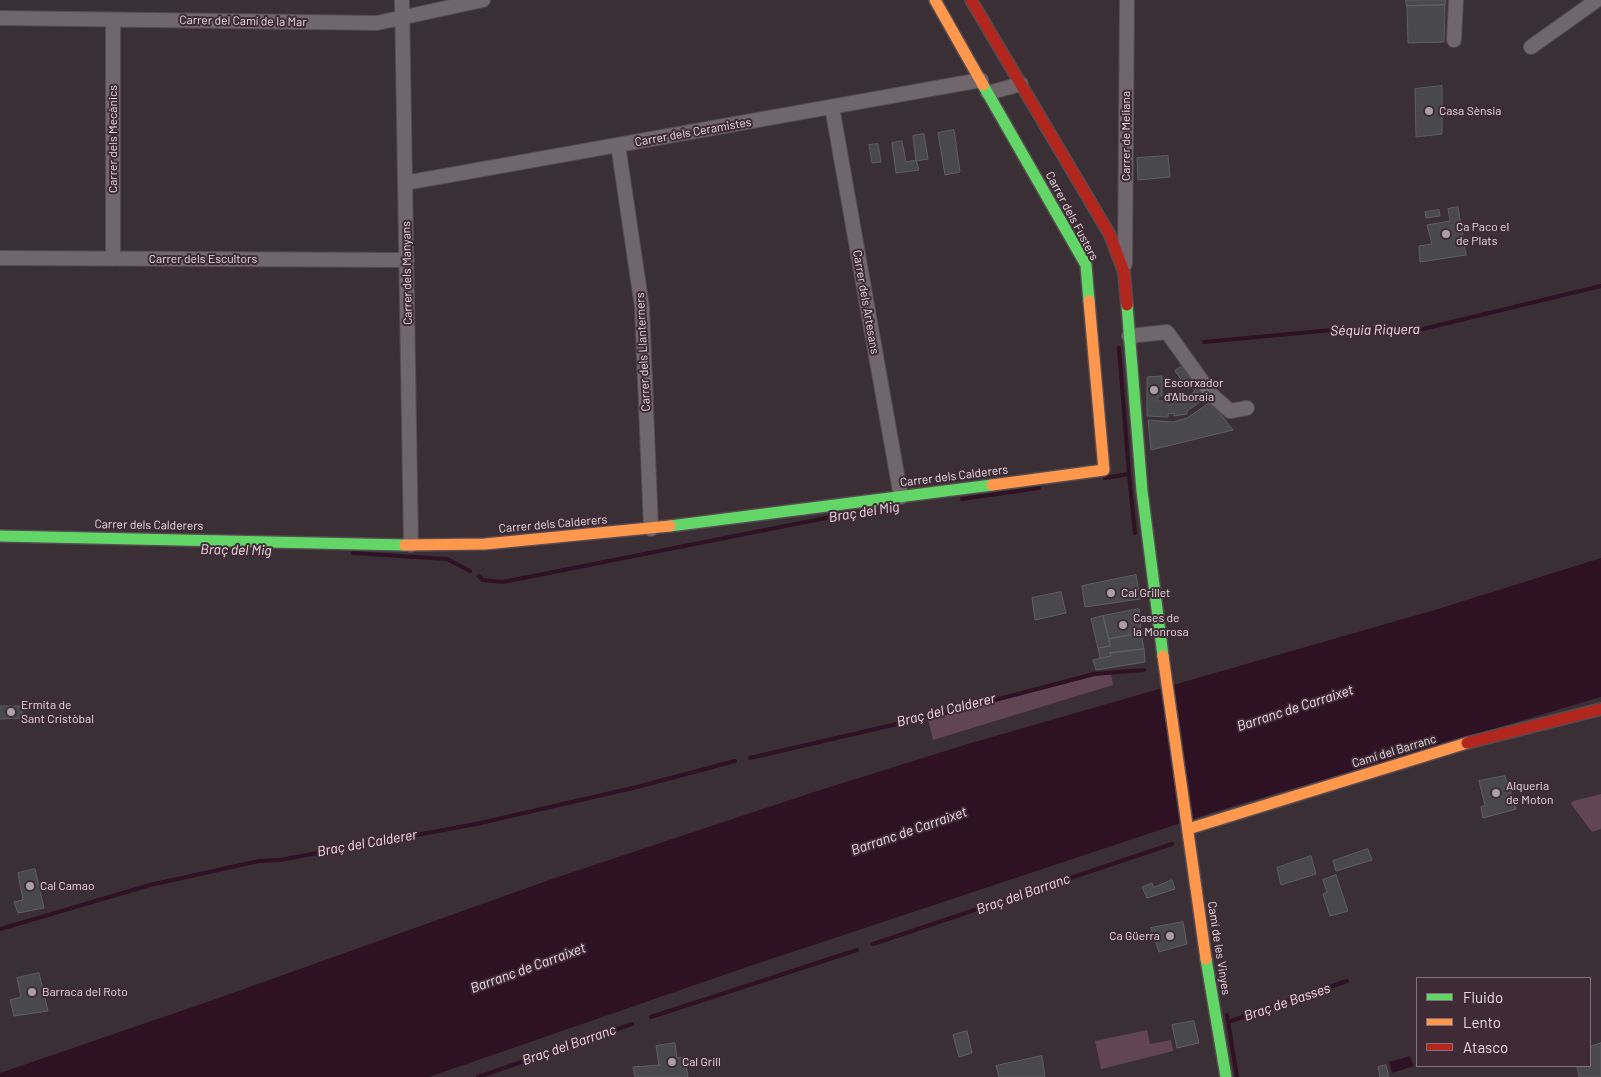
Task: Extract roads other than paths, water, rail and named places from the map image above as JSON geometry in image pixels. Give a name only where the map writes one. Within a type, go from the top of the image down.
[{"type":"street","name":"Carrer dels Manyans","points":[[402,0],[412,545]]},
{"type":"street","name":"Carrer del Camí de la Mar","points":[[0,18],[377,23],[483,0]]},
{"type":"street","name":"Carrer dels Fusters","points":[[935,0],[1086,265],[1104,470]]},
{"type":"street","name":"Camí de les Vinyes","points":[[972,0],[1110,235],[1124,272],[1142,491],[1166,684],[1191,826],[1199,916],[1226,1077]]},
{"type":"street","name":"Carrer de Meliana","points":[[1124,272],[1127,0]]},
{"type":"street","points":[[1454,40],[1456,0]]},
{"type":"street","points":[[1531,47],[1597,0]]},
{"type":"street","name":"Carrer dels Mecànics","points":[[113,20],[113,259]]},
{"type":"street","name":"Carrer dels Ceramistes","points":[[405,184],[981,80]]},
{"type":"street","points":[[988,93],[1021,84]]},
{"type":"street","name":"Carrer dels Artesans","points":[[832,107],[901,497]]},
{"type":"street","name":"Carrer dels Llanterners","points":[[618,145],[642,307],[651,529]]},
{"type":"street","name":"Carrer dels Escultors","points":[[0,258],[407,260]]},
{"type":"street","points":[[1129,336],[1167,332],[1212,395],[1230,411],[1247,408]]},
{"type":"street","name":"Carrer dels Calderers","points":[[0,536],[412,545],[485,544],[651,529],[1104,470]]},
{"type":"street","name":"Camí del Barranc","points":[[1191,826],[1482,738],[1601,709]]},
{"type":"water","name":"Barranc de Carraixet","points":[[1601,558],[1601,697],[1214,812],[741,969],[429,1077],[0,1077],[0,1073],[213,1000],[555,878],[814,792],[971,743],[1438,609]]},
{"type":"water","points":[[1410,1056],[1414,1066],[1392,1073],[1389,1062]]},
{"type":"waterway","name":"Séquia Riquera","points":[[1204,342],[1332,330],[1423,329],[1601,286]]},
{"type":"waterway","name":"Braç del Mig","points":[[1105,478],[1129,474],[1119,348]]},
{"type":"waterway","name":"Braç del Calderer","points":[[1129,474],[1135,533]]},
{"type":"waterway","name":"Braç del Mig","points":[[962,499],[1039,488]]},
{"type":"waterway","name":"Braç del Mig","points":[[479,576],[483,580],[503,582],[856,512]]},
{"type":"waterway","name":"Braç del Mig","points":[[353,553],[447,559],[470,571]]},
{"type":"waterway","name":"Braç del Calderer","points":[[750,758],[953,711],[1094,674],[1144,670]]},
{"type":"waterway","name":"Braç del Calderer","points":[[0,929],[150,885],[259,861],[280,860],[476,824],[637,787],[735,761]]},
{"type":"waterway","name":"Braç del Barranc","points":[[873,944],[1172,844]]},
{"type":"waterway","name":"Braç del Barranc","points":[[651,1017],[857,950]]},
{"type":"waterway","name":"Braç de Basses","points":[[1228,1022],[1347,981]]},
{"type":"waterway","points":[[1227,1015],[1237,1077]]},
{"type":"waterway","name":"Braç del Barranc","points":[[478,1077],[632,1024]]},
{"type":"place","name":"Casa Sènsia","points":[[1429,111]]},
{"type":"place","name":"Ca Paco el de Plats","points":[[1446,234]]},
{"type":"place","name":"Escorxador d'Alboraia","points":[[1154,390]]},
{"type":"place","name":"Cal Grillet","points":[[1111,593]]},
{"type":"place","name":"Cases de la Monrosa","points":[[1123,625]]},
{"type":"place","name":"Ermita de Sant Cristòbal","points":[[11,712]]},
{"type":"place","name":"Alqueria de Moton","points":[[1496,793]]},
{"type":"place","name":"Cal Camao","points":[[30,886]]},
{"type":"place","name":"Ca Güerra","points":[[1170,936]]},
{"type":"place","name":"Barraca del Roto","points":[[32,992]]},
{"type":"place","name":"Cal Grill","points":[[672,1062]]}]
